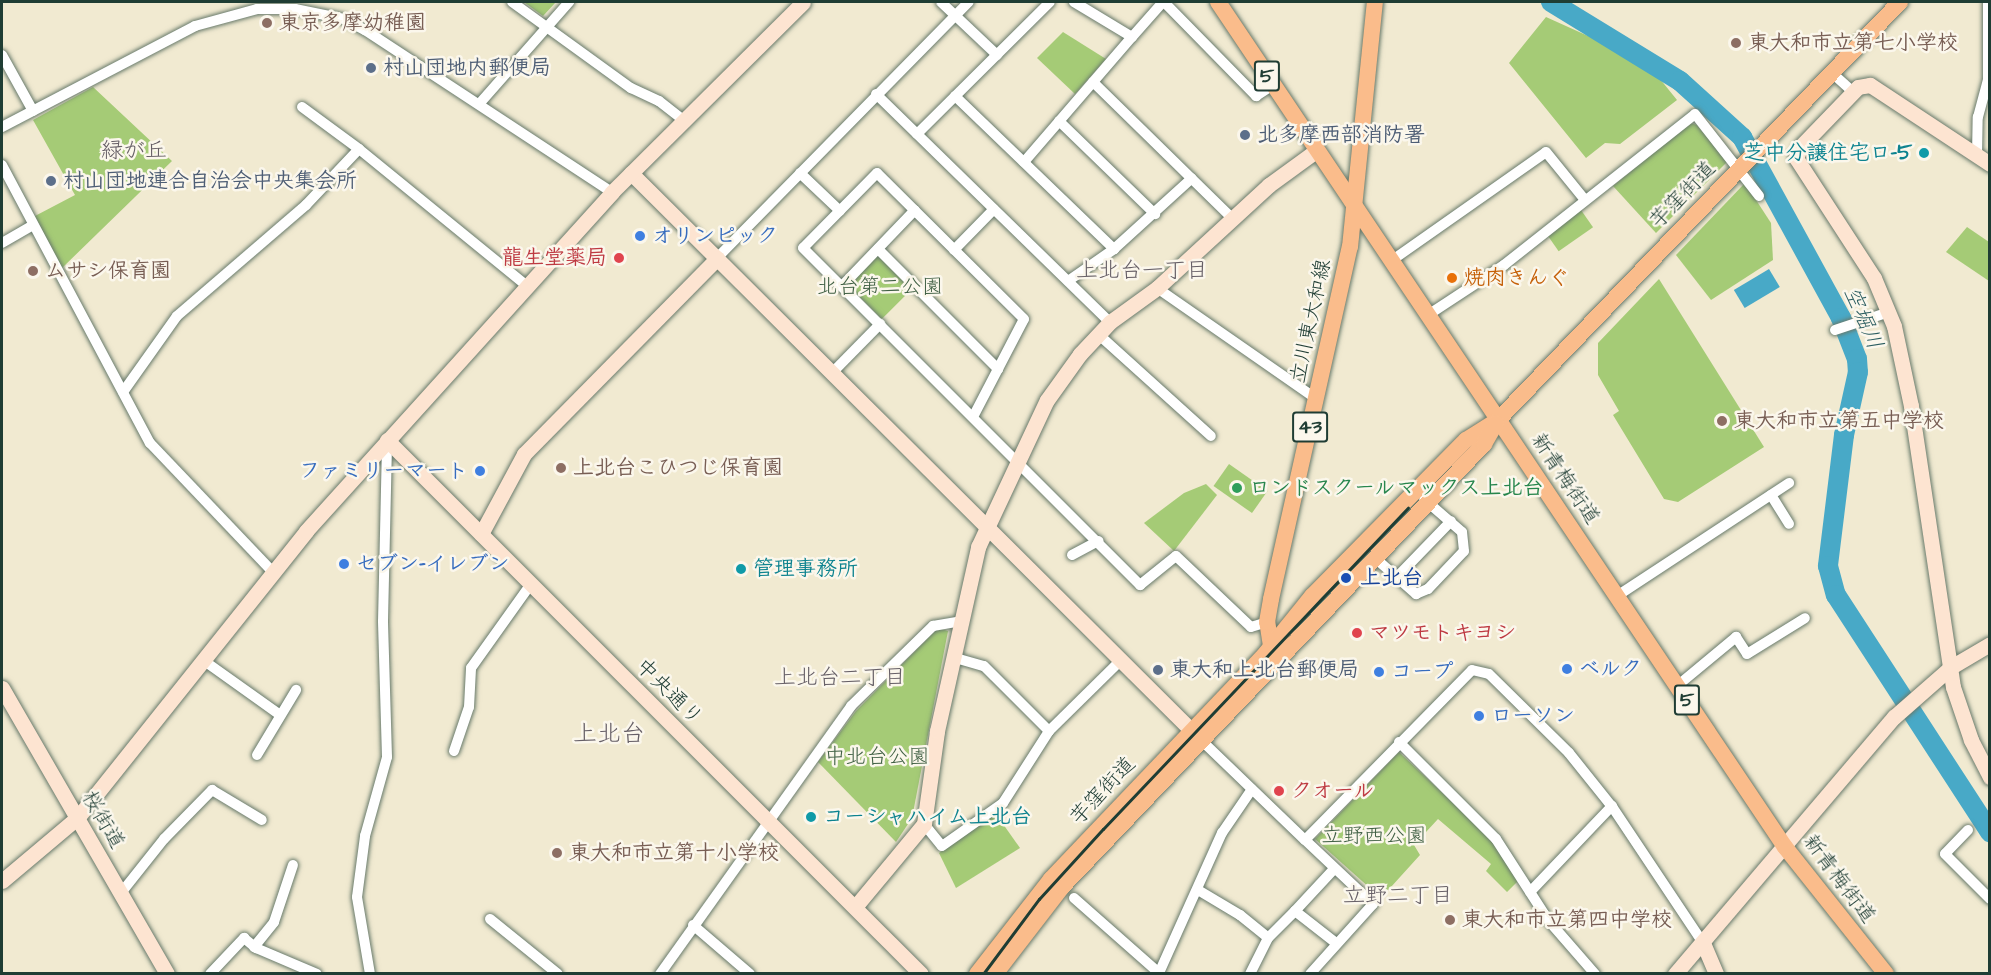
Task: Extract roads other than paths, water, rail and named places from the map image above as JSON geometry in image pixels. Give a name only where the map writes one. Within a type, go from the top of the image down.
[{"type":"main road","name":"新青梅街道","points":[[1218,2],[1785,847],[1886,974]]},
{"type":"main road","name":"立川東大和線","points":[[1276,651],[1267,622],[1349,252],[1356,208],[1375,2]]},
{"type":"main road","name":"芋窪街道","points":[[977,974],[1051,879],[1196,735],[1276,651],[1375,558],[1484,444],[1498,420],[1900,2]]},
{"type":"main road","points":[[1349,252],[1381,245]]},
{"type":"main road","name":"芋窪街道","points":[[1276,651],[1312,596],[1466,440],[1498,420]]},
{"type":"main road","name":"芋窪街道","points":[[995,974],[1062,887],[1196,735]]},
{"type":"street","points":[[512,2],[683,120]]},
{"type":"street","points":[[480,103],[569,2]]},
{"type":"street","points":[[2,881],[78,817],[273,572],[387,440],[612,192],[803,2]]},
{"type":"street","points":[[941,2],[997,54]]},
{"type":"street","points":[[481,534],[524,454],[969,2]]},
{"type":"street","points":[[916,134],[1050,2]]},
{"type":"street","points":[[1074,2],[1132,37]]},
{"type":"street","points":[[1024,162],[1163,2],[1256,96],[1273,85]]},
{"type":"street","points":[[1983,160],[1978,117],[1988,80],[1988,2]]},
{"type":"street","points":[[2,128],[178,33],[228,14],[257,9],[295,9],[344,19],[480,103],[612,192]]},
{"type":"street","points":[[2,55],[33,111]]},
{"type":"street","points":[[1832,73],[1853,92]]},
{"type":"street","points":[[1093,82],[1231,217]]},
{"type":"street","points":[[1983,160],[1874,87],[1862,85],[1797,151],[1797,162],[1854,244],[1889,312],[1911,406],[1951,667],[1962,714],[1989,777]]},
{"type":"street","points":[[876,94],[1110,322]]},
{"type":"street","points":[[955,96],[1114,249]]},
{"type":"street","points":[[302,107],[359,149],[527,286]]},
{"type":"street","points":[[1428,315],[1504,266],[1695,114],[1744,165],[1759,196]]},
{"type":"street","points":[[1059,121],[1155,214]]},
{"type":"street","points":[[123,392],[177,316],[306,205],[359,149]]},
{"type":"street","points":[[855,907],[924,824],[952,657],[986,526],[1047,400],[1110,322],[1157,288],[1231,217],[1317,150]]},
{"type":"street","points":[[1391,261],[1546,153],[1585,200]]},
{"type":"street","points":[[2,165],[150,443],[273,572]]},
{"type":"street","points":[[631,173],[1196,735],[1373,904],[1336,943],[1313,973]]},
{"type":"street","points":[[801,173],[840,211]]},
{"type":"street","points":[[973,417],[1024,319],[877,173],[803,248],[1140,585],[1176,556],[1251,627],[1267,622]]},
{"type":"street","points":[[1068,281],[1114,249],[1192,178]]},
{"type":"street","points":[[954,250],[994,208]]},
{"type":"street","points":[[842,286],[915,210]]},
{"type":"street","points":[[2,243],[33,225]]},
{"type":"street","points":[[879,249],[998,369]]},
{"type":"street","points":[[1157,288],[1317,399]]},
{"type":"street","points":[[1835,330],[1889,312]]},
{"type":"street","points":[[832,373],[880,324]]},
{"type":"street","points":[[1098,334],[1211,436]]},
{"type":"street","points":[[369,974],[357,897],[365,836],[387,757],[383,621],[387,440]]},
{"type":"street","name":"中央通り","points":[[387,440],[921,974]]},
{"type":"street","points":[[1617,596],[1789,483]]},
{"type":"street","points":[[1771,495],[1789,524]]},
{"type":"street","points":[[1375,558],[1410,592],[1428,589],[1466,546],[1462,532],[1430,501],[1417,500],[1404,505]]},
{"type":"street","points":[[1396,578],[1451,521]]},
{"type":"street","points":[[1072,555],[1098,541]]},
{"type":"street","points":[[454,751],[469,707],[471,668],[531,584]]},
{"type":"street","points":[[1677,686],[1736,637],[1747,654],[1806,618]]},
{"type":"street","points":[[660,974],[851,706],[933,626],[960,621]]},
{"type":"street","points":[[1675,974],[1894,717],[1951,667],[1989,644]]},
{"type":"street","points":[[952,657],[984,666],[1049,730]]},
{"type":"street","points":[[202,660],[280,715]]},
{"type":"street","points":[[924,824],[942,846],[1003,803],[1049,730],[1120,660]]},
{"type":"street","points":[[1305,840],[1466,674],[1485,671],[1557,741],[1612,806],[1703,943],[1716,974]]},
{"type":"street","name":"桜街道","points":[[2,688],[167,974]]},
{"type":"street","points":[[257,755],[296,690]]},
{"type":"street","points":[[1399,742],[1483,824],[1561,938],[1595,974]]},
{"type":"street","points":[[1074,898],[1159,973],[1222,833],[1252,789]]},
{"type":"street","points":[[121,893],[164,839],[212,790],[262,820]]},
{"type":"street","points":[[1530,892],[1612,806]]},
{"type":"street","points":[[1968,830],[1945,854],[1989,899]]},
{"type":"street","points":[[254,947],[274,922],[293,865]]},
{"type":"street","points":[[1250,974],[1268,938],[1334,869]]},
{"type":"street","points":[[1198,890],[1240,915],[1268,938]]},
{"type":"street","points":[[1295,911],[1336,943]]},
{"type":"street","points":[[490,919],[558,974]]},
{"type":"street","points":[[693,925],[750,974]]},
{"type":"street","points":[[210,974],[244,938],[254,947],[317,974]]},
{"type":"water","points":[[1769,269],[1780,287],[1745,308],[1734,290]]},
{"type":"waterway","name":"空堀川","points":[[1551,2],[1680,81],[1742,137],[1841,318],[1857,359],[1858,372],[1844,435],[1828,566],[1836,595],[1990,832]]},
{"type":"railway","points":[[983,974],[1039,899],[1408,508]]},
{"type":"place","name":"東京多摩幼稚園","points":[[267,23]]},
{"type":"place","name":"東大和市立第七小学校","points":[[1736,43]]},
{"type":"place","name":"村山団地内郵便局","points":[[371,68]]},
{"type":"place","name":"北多摩西部消防署","points":[[1245,135]]},
{"type":"place","name":"芝中分譲住宅ロ-5","points":[[1924,153]]},
{"type":"place","name":"村山団地連合自治会中央集会所","points":[[51,181]]},
{"type":"place","name":"オリンピック","points":[[640,236]]},
{"type":"place","name":"龍生堂薬局","points":[[619,258]]},
{"type":"place","name":"ムサシ保育園","points":[[33,271]]},
{"type":"place","name":"焼肉きんぐ","points":[[1452,278]]},
{"type":"place","name":"東大和市立第五中学校","points":[[1722,421]]},
{"type":"place","name":"上北台こひつじ保育園","points":[[561,468]]},
{"type":"place","name":"ファミリーマート","points":[[480,471]]},
{"type":"place","name":"ロンドスクールマックス上北台","points":[[1237,488]]},
{"type":"place","name":"セブン-イレブン","points":[[344,564]]},
{"type":"place","name":"管理事務所","points":[[741,569]]},
{"type":"place","name":"上北台","points":[[1346,578]]},
{"type":"place","name":"マツモトキヨシ","points":[[1357,633]]},
{"type":"place","name":"ベルク","points":[[1567,669]]},
{"type":"place","name":"東大和上北台郵便局","points":[[1158,670]]},
{"type":"place","name":"コープ","points":[[1379,672]]},
{"type":"place","name":"ローソン","points":[[1479,716]]},
{"type":"place","name":"クオール","points":[[1279,791]]},
{"type":"place","name":"コーシャハイム上北台","points":[[811,817]]},
{"type":"place","name":"東大和市立第十小学校","points":[[557,853]]},
{"type":"place","name":"東大和市立第四中学校","points":[[1450,920]]},
{"type":"district","name":"緑が丘","points":[[134,151]]},
{"type":"district","name":"上北台一丁目","points":[[1142,271]]},
{"type":"district","name":"上北台二丁目","points":[[840,678]]},
{"type":"district","name":"上北台","points":[[609,735]]},
{"type":"district","name":"立野二丁目","points":[[1398,896]]},
{"type":"park label","name":"北台第二公園","points":[[880,287]]},
{"type":"park label","name":"中北台公園","points":[[877,757]]},
{"type":"park label","name":"立野西公園","points":[[1374,836]]}]
